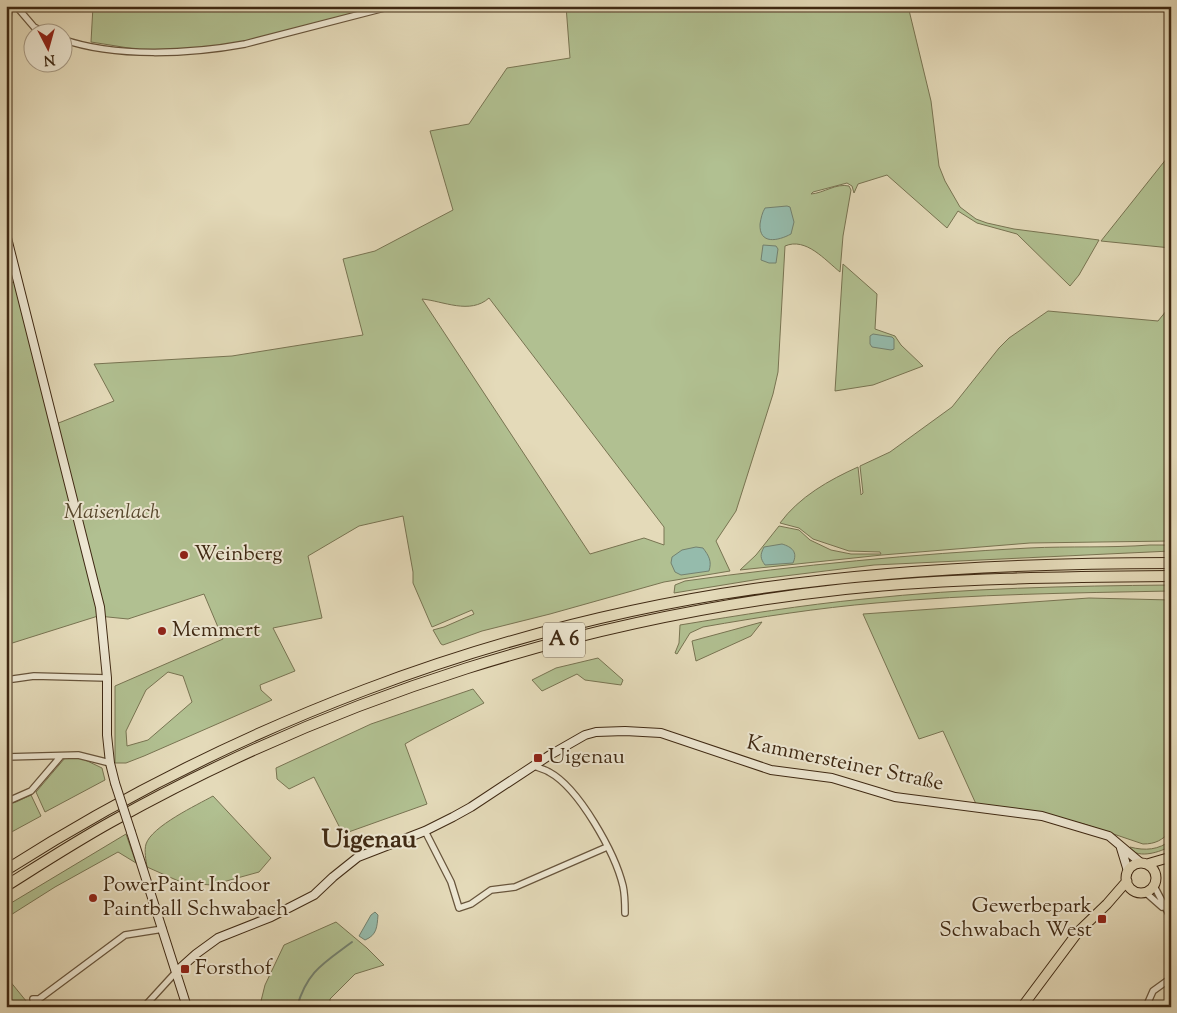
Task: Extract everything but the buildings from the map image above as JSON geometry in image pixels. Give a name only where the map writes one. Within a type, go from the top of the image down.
[{"type":"highway","name":"A 6","points":[[6,870],[60,836],[156,783],[296,717],[404,676],[539,634],[625,612],[697,598],[837,578],[927,570],[1030,565],[1171,564]]},
{"type":"highway","name":"A 6","points":[[6,886],[48,858],[172,789],[342,711],[454,671],[600,630],[700,610],[793,595],[848,589],[969,580],[1171,576]]},
{"type":"main road","points":[[1022,1007],[1078,932],[1107,904],[1127,881],[1128,871],[1134,865],[1171,858]]},
{"type":"main road","points":[[1107,904],[1134,890],[1145,892],[1154,886],[1156,875],[1171,858]]},
{"type":"main road","points":[[1144,864],[1151,867],[1156,875]]},
{"type":"main road","points":[[1127,881],[1134,890]]},
{"type":"street","points":[[6,28],[10,6]]},
{"type":"street","points":[[16,6],[30,22]]},
{"type":"street","points":[[72,42],[100,48],[159,52],[222,49],[392,6]]},
{"type":"street","points":[[7,238],[100,608],[107,678],[107,735],[110,763],[187,1007]]},
{"type":"street","points":[[6,680],[34,676],[107,678]]},
{"type":"street","name":"Kammersteiner Straße","points":[[176,972],[218,938],[271,917],[314,895],[332,877],[358,857],[425,831],[471,807],[585,735],[596,732],[633,731],[662,733],[771,770],[832,778],[895,797],[1042,816],[1109,836],[1144,864]]},
{"type":"street","points":[[6,757],[78,755],[110,763]]},
{"type":"street","points":[[6,802],[31,791],[61,756]]},
{"type":"street","points":[[534,766],[550,772],[573,792],[593,820],[608,847],[624,888],[625,913]]},
{"type":"street","points":[[425,831],[451,882],[459,908],[470,904],[492,890],[515,887],[608,847]]},
{"type":"street","points":[[1121,846],[1128,871]]},
{"type":"street","points":[[1154,886],[1171,918]]},
{"type":"street","points":[[1145,892],[1166,911]]},
{"type":"street","points":[[33,999],[39,999],[125,934],[163,929]]},
{"type":"street","points":[[144,1007],[176,972]]},
{"type":"street","points":[[1146,1007],[1152,991],[1171,978]]},
{"type":"green space","points":[[93,6],[392,6],[230,47],[154,52],[91,42]]},
{"type":"green space","name":"Maisenlach","points":[[566,6],[908,6],[931,101],[939,166],[960,207],[976,219],[987,223],[1014,229],[1099,240],[1079,275],[1070,286],[1017,234],[977,223],[958,211],[947,228],[887,175],[858,184],[854,193],[852,186],[847,183],[813,192],[811,194],[844,185],[849,186],[851,190],[843,236],[840,272],[822,256],[808,247],[793,244],[785,246],[778,372],[773,394],[736,511],[716,541],[730,571],[664,582],[482,631],[443,645],[433,630],[474,614],[472,610],[432,627],[413,583],[413,572],[403,516],[359,526],[308,556],[322,618],[273,628],[295,671],[260,685],[261,690],[272,700],[144,756],[126,763],[115,763],[115,686],[223,639],[204,594],[128,619],[98,616],[6,645],[6,281],[16,283],[51,426],[114,401],[94,364],[232,356],[363,335],[343,259],[375,251],[453,210],[430,131],[469,124],[507,68],[570,58]],"holes":[[[489,298],[664,527],[664,545],[644,538],[590,554],[422,299],[456,306],[473,306]],[[168,672],[183,676],[192,702],[148,740],[127,746],[126,731],[146,690]]]},
{"type":"green space","points":[[1171,153],[1171,248],[1101,241]]},
{"type":"green space","points":[[843,264],[877,294],[875,329],[895,336],[901,345],[923,366],[873,385],[835,391]]},
{"type":"green space","points":[[1171,305],[1171,541],[1030,543],[882,555],[740,570],[756,555],[779,526],[799,530],[810,540],[831,550],[851,554],[881,554],[880,552],[849,551],[813,539],[799,528],[780,523],[805,497],[858,467],[861,495],[863,493],[860,466],[890,452],[952,407],[1009,338],[1048,311],[1158,321]]},
{"type":"green space","points":[[1171,545],[1171,551],[874,565],[760,579],[674,593],[675,585],[685,581],[857,561],[1029,548]]},
{"type":"green space","points":[[1171,585],[1171,591],[1023,594],[913,600],[789,613],[703,627],[690,633],[677,654],[675,653],[679,643],[680,625],[795,607],[902,595],[979,590]]},
{"type":"green space","points":[[1089,598],[1171,600],[1171,831],[1162,839],[1152,843],[1143,844],[1084,824],[1059,818],[976,804],[943,731],[919,739],[863,614]]},
{"type":"green space","points":[[762,622],[751,636],[696,661],[692,641]]},
{"type":"green space","points":[[598,658],[623,680],[621,685],[585,680],[577,674],[542,691],[532,680],[556,668]]},
{"type":"green space","points":[[473,689],[484,703],[405,744],[427,804],[343,834],[314,777],[289,789],[277,779],[276,768],[371,724]]},
{"type":"green space","points":[[79,757],[102,768],[105,780],[45,812],[36,792],[65,758]]},
{"type":"green space","points":[[31,795],[41,816],[6,835],[6,805]]},
{"type":"green space","points":[[213,796],[271,858],[259,872],[212,885],[183,883],[147,867],[145,847],[150,837],[166,823]]},
{"type":"green space","points":[[126,834],[136,863],[118,852],[55,887],[6,918],[6,906]]},
{"type":"green space","points":[[1171,840],[1171,846],[1150,854],[1139,854],[1129,849],[1130,847],[1141,849],[1157,848]]},
{"type":"green space","points":[[336,922],[384,965],[355,974],[330,999],[330,1007],[258,1007],[265,985],[284,945]]},
{"type":"green space","points":[[6,978],[9,980],[31,1007],[6,1007]]},
{"type":"shaded area","points":[[790,207],[794,222],[791,234],[770,240],[766,238],[761,231],[760,224],[765,208]]},
{"type":"shaded area","points":[[763,245],[776,246],[778,249],[776,263],[761,260]]},
{"type":"shaded area","points":[[873,334],[892,337],[894,339],[894,349],[872,347],[870,336]]},
{"type":"shaded area","points":[[782,544],[793,550],[795,556],[793,563],[765,565],[761,556],[764,547]]},
{"type":"shaded area","points":[[696,547],[703,548],[708,556],[710,561],[709,571],[681,575],[675,572],[671,563],[672,557],[682,550]]},
{"type":"shaded area","points":[[375,912],[378,915],[376,930],[372,936],[365,940],[359,936],[371,915]]},
{"type":"waterway","points":[[297,1007],[311,976],[325,962],[352,942]]},
{"type":"place","name":"Weinberg","points":[[184,555]]},
{"type":"place","name":"Memmert","points":[[162,631]]},
{"type":"place","name":"Uigenau","points":[[538,758]]},
{"type":"place","name":"PowerPaint Indoor Paintball Schwabach","points":[[93,898]]},
{"type":"place","name":"Gewerbepark Schwabach West","points":[[1102,919]]},
{"type":"place","name":"Forsthof","points":[[185,969]]},
{"type":"district","name":"Uigenau","points":[[369,840]]}]
